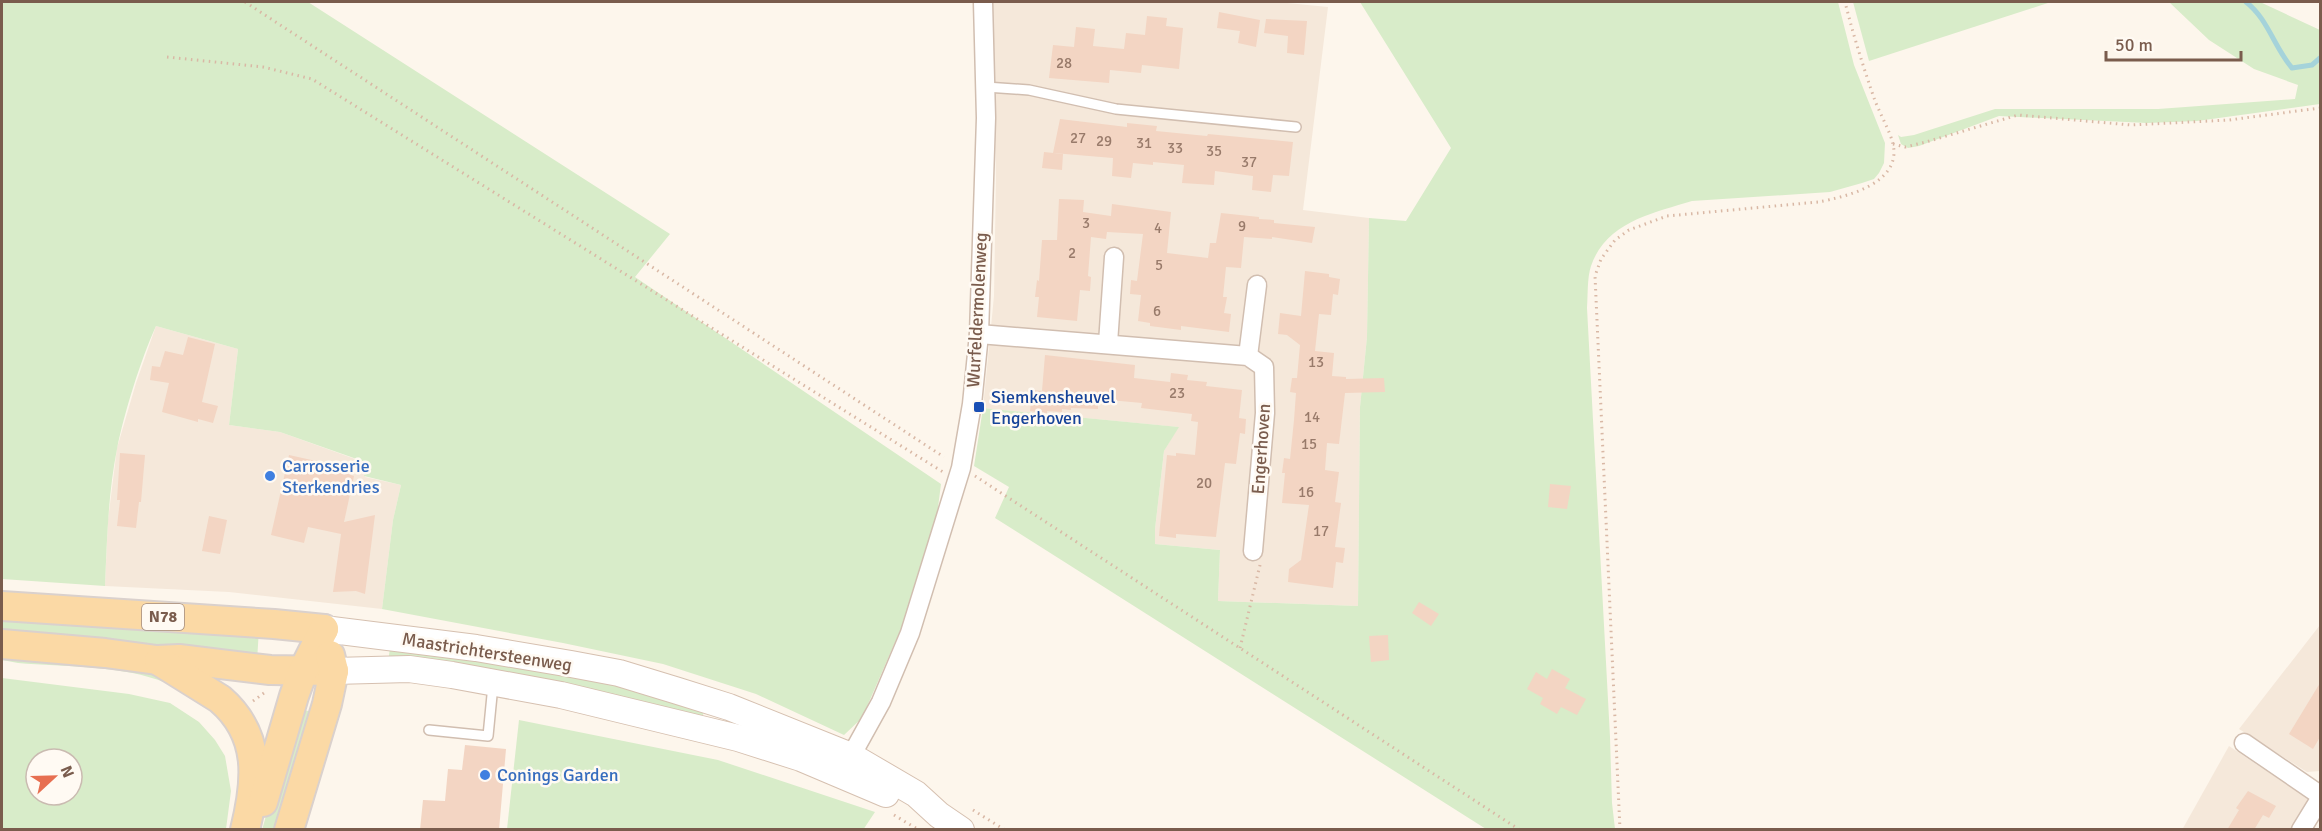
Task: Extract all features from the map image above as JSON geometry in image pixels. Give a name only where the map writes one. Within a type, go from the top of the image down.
[{"type":"main road","name":"Maastrichtersteenweg","points":[[2,606],[324,629],[476,648],[619,674],[729,707],[846,765],[916,794],[939,815],[961,830]]},
{"type":"main road","points":[[254,830],[303,671],[324,629]]},
{"type":"main road","points":[[289,830],[327,704],[334,671],[324,629]]},
{"type":"main road","name":"Maastrichtersteenweg","points":[[2,644],[157,660],[179,659],[270,670],[409,669],[561,695],[723,735],[801,758],[846,765]]},
{"type":"main road","points":[[157,660],[220,699],[228,706],[243,728],[253,756],[255,771],[254,792],[245,830]]},
{"type":"street","name":"Wurfeldermolenweg","points":[[846,765],[881,702],[910,633],[959,474],[972,404],[979,334],[986,87],[982,2]]},
{"type":"street","points":[[1108,343],[1114,257]]},
{"type":"street","points":[[979,334],[1248,356],[1257,285]]},
{"type":"street","name":"Engerhoven","points":[[1248,356],[1264,367],[1265,413],[1253,551]]},
{"type":"street","points":[[723,735],[729,707]]},
{"type":"street","points":[[2244,743],[2320,797],[2301,830]]},
{"type":"lane","points":[[986,87],[1029,90],[1116,109],[1296,127]]},
{"type":"lane","points":[[429,730],[488,736],[494,682]]},
{"type":"path","points":[[245,2],[959,474]]},
{"type":"path","points":[[1620,830],[1595,276],[1601,259],[1615,240],[1629,230],[1667,216],[1818,202],[1839,198],[1872,186],[1882,178],[1891,164],[1893,144],[1853,37],[1845,2]]},
{"type":"path","points":[[166,57],[263,68],[312,79],[1240,648],[1520,830]]},
{"type":"path","points":[[1893,144],[1905,147],[2018,116],[2131,125],[2229,120],[2320,108]]},
{"type":"path","points":[[1240,648],[1261,566],[1253,551]]},
{"type":"path","points":[[251,702],[268,690]]},
{"type":"shaded area","points":[[992,2],[1277,2],[1328,7],[1303,210],[1369,218],[1367,337],[1360,407],[1358,606],[1218,601],[1220,550],[1155,544],[1164,451],[1178,427],[983,408],[994,296],[996,178]]},
{"type":"shaded area","points":[[156,326],[238,349],[229,425],[280,432],[369,464],[365,477],[401,485],[393,520],[382,609],[229,592],[105,586],[108,520],[117,448]]},
{"type":"shaded area","points":[[2320,625],[2320,771],[2307,772],[2239,729]]},
{"type":"shaded area","points":[[2229,746],[2310,800],[2291,829],[2182,830]]},
{"type":"green space","points":[[2,2],[308,2],[670,234],[635,277],[941,484],[935,531],[903,624],[862,718],[844,735],[756,694],[663,664],[382,609],[393,520],[401,485],[364,476],[368,463],[280,432],[229,425],[238,349],[156,326],[134,386],[117,449],[107,534],[105,586],[2,579]]},
{"type":"green space","points":[[1360,2],[1838,2],[1854,65],[1885,143],[1884,163],[1874,179],[1830,192],[1692,201],[1662,210],[1619,229],[1598,251],[1591,266],[1587,308],[1615,829],[1486,829],[995,518],[1009,487],[974,466],[983,408],[1179,427],[1164,451],[1155,544],[1220,550],[1218,601],[1358,606],[1360,407],[1367,337],[1369,218],[1406,221],[1451,148]]},
{"type":"green space","points":[[1853,2],[2051,2],[1869,61]]},
{"type":"green space","points":[[2169,2],[2260,2],[2320,30],[2320,104],[2197,121],[2147,123],[1999,116],[1919,146],[1908,148],[1901,144],[1898,135],[1901,137],[1914,135],[1995,109],[2158,109],[2295,99],[2298,85],[2254,69],[2209,40]]},
{"type":"green space","points":[[2,613],[259,628],[257,662],[2,632]]},
{"type":"green space","points":[[390,648],[550,671],[706,705],[701,721],[388,662]]},
{"type":"green space","points":[[2,655],[123,665],[165,675],[214,712],[179,689],[149,677],[113,670],[18,663],[2,660]]},
{"type":"green space","points":[[2,678],[129,694],[170,703],[199,722],[225,756],[231,791],[226,829],[2,829]]},
{"type":"green space","points":[[296,708],[312,712],[278,829],[262,830]]},
{"type":"green space","points":[[519,720],[718,760],[875,812],[863,830],[507,829]]},
{"type":"building","points":[[1219,12],[1260,20],[1256,47],[1238,43],[1240,31],[1217,28]]},
{"type":"building","points":[[1147,16],[1167,18],[1166,26],[1183,28],[1179,69],[1142,65],[1141,73],[1110,70],[1109,83],[1049,78],[1053,45],[1074,47],[1076,27],[1095,29],[1093,46],[1124,49],[1126,33],[1145,35]]},
{"type":"building","points":[[1266,19],[1307,21],[1304,55],[1287,53],[1288,36],[1264,33]]},
{"type":"building","points":[[1060,119],[1127,127],[1127,123],[1157,126],[1156,131],[1293,142],[1289,176],[1273,175],[1271,192],[1252,190],[1253,176],[1215,171],[1214,185],[1182,183],[1184,165],[1133,163],[1131,178],[1112,176],[1113,158],[1053,153]]},
{"type":"building","points":[[1044,152],[1063,154],[1062,170],[1042,168]]},
{"type":"building","points":[[1059,199],[1084,200],[1083,212],[1111,216],[1112,204],[1171,212],[1167,253],[1208,258],[1210,243],[1216,243],[1221,213],[1259,217],[1259,219],[1274,220],[1274,223],[1315,227],[1312,243],[1272,237],[1272,239],[1244,237],[1241,268],[1226,267],[1223,297],[1227,297],[1224,313],[1231,314],[1229,332],[1181,326],[1181,330],[1150,326],[1150,323],[1138,321],[1141,295],[1130,294],[1131,280],[1137,281],[1143,234],[1107,232],[1106,239],[1091,237],[1088,276],[1091,277],[1090,291],[1080,290],[1077,321],[1037,317],[1039,297],[1035,297],[1037,280],[1039,281],[1042,240],[1057,240]]},
{"type":"building","points":[[1305,271],[1329,274],[1329,277],[1340,279],[1338,295],[1333,294],[1331,315],[1319,314],[1315,351],[1334,353],[1332,376],[1346,377],[1346,379],[1384,378],[1385,392],[1345,393],[1339,444],[1327,443],[1325,470],[1339,472],[1335,502],[1341,503],[1335,547],[1345,548],[1343,563],[1336,562],[1333,588],[1288,582],[1289,569],[1301,560],[1309,505],[1282,503],[1285,473],[1282,473],[1284,458],[1290,459],[1296,393],[1290,392],[1292,378],[1297,378],[1300,345],[1287,335],[1278,334],[1280,313],[1301,316]]},
{"type":"building","points":[[188,337],[215,344],[202,402],[218,406],[213,423],[198,419],[198,422],[162,412],[169,383],[150,380],[152,366],[160,367],[165,351],[183,355]]},
{"type":"building","points":[[1045,355],[1135,365],[1134,378],[1170,382],[1171,373],[1188,375],[1187,380],[1207,382],[1206,386],[1242,390],[1239,418],[1246,419],[1245,434],[1240,433],[1236,464],[1225,463],[1216,537],[1176,534],[1176,538],[1159,536],[1167,455],[1176,456],[1176,453],[1195,455],[1198,422],[1191,421],[1192,414],[1141,408],[1142,403],[1098,399],[1098,409],[1071,408],[1071,410],[1062,409],[1062,412],[1047,411],[1047,413],[1030,411],[1032,390],[1042,391]]},
{"type":"building","points":[[120,453],[145,455],[136,528],[117,526],[120,500],[117,500]]},
{"type":"building","points":[[289,455],[352,469],[351,475],[354,476],[344,522],[375,515],[365,594],[356,591],[333,592],[341,534],[308,527],[304,543],[271,535]]},
{"type":"building","points":[[1550,484],[1571,486],[1567,509],[1548,507]]},
{"type":"building","points":[[209,516],[227,520],[220,554],[202,551]]},
{"type":"building","points":[[1419,602],[1439,614],[1431,626],[1412,613]]},
{"type":"building","points":[[1388,635],[1389,660],[1371,662],[1369,636]]},
{"type":"building","points":[[1552,669],[1570,679],[1565,688],[1586,699],[1577,715],[1561,707],[1557,714],[1540,704],[1543,698],[1527,689],[1536,672],[1547,679]]},
{"type":"building","points":[[2320,683],[2320,737],[2313,749],[2289,734]]},
{"type":"building","points":[[465,745],[506,749],[499,830],[420,830],[423,800],[445,801],[448,769],[462,770]]},
{"type":"building","points":[[2248,791],[2276,806],[2269,818],[2263,815],[2254,830],[2227,830],[2239,810],[2236,808]]},
{"type":"waterway","points":[[2246,2],[2260,17],[2292,68],[2312,65],[2320,58]]},
{"type":"place","name":"Siemkensheuvel Engerhoven","points":[[979,407]]},
{"type":"place","name":"Carrosserie Sterkendries","points":[[270,476]]},
{"type":"place","name":"Conings Garden","points":[[485,775]]}]
